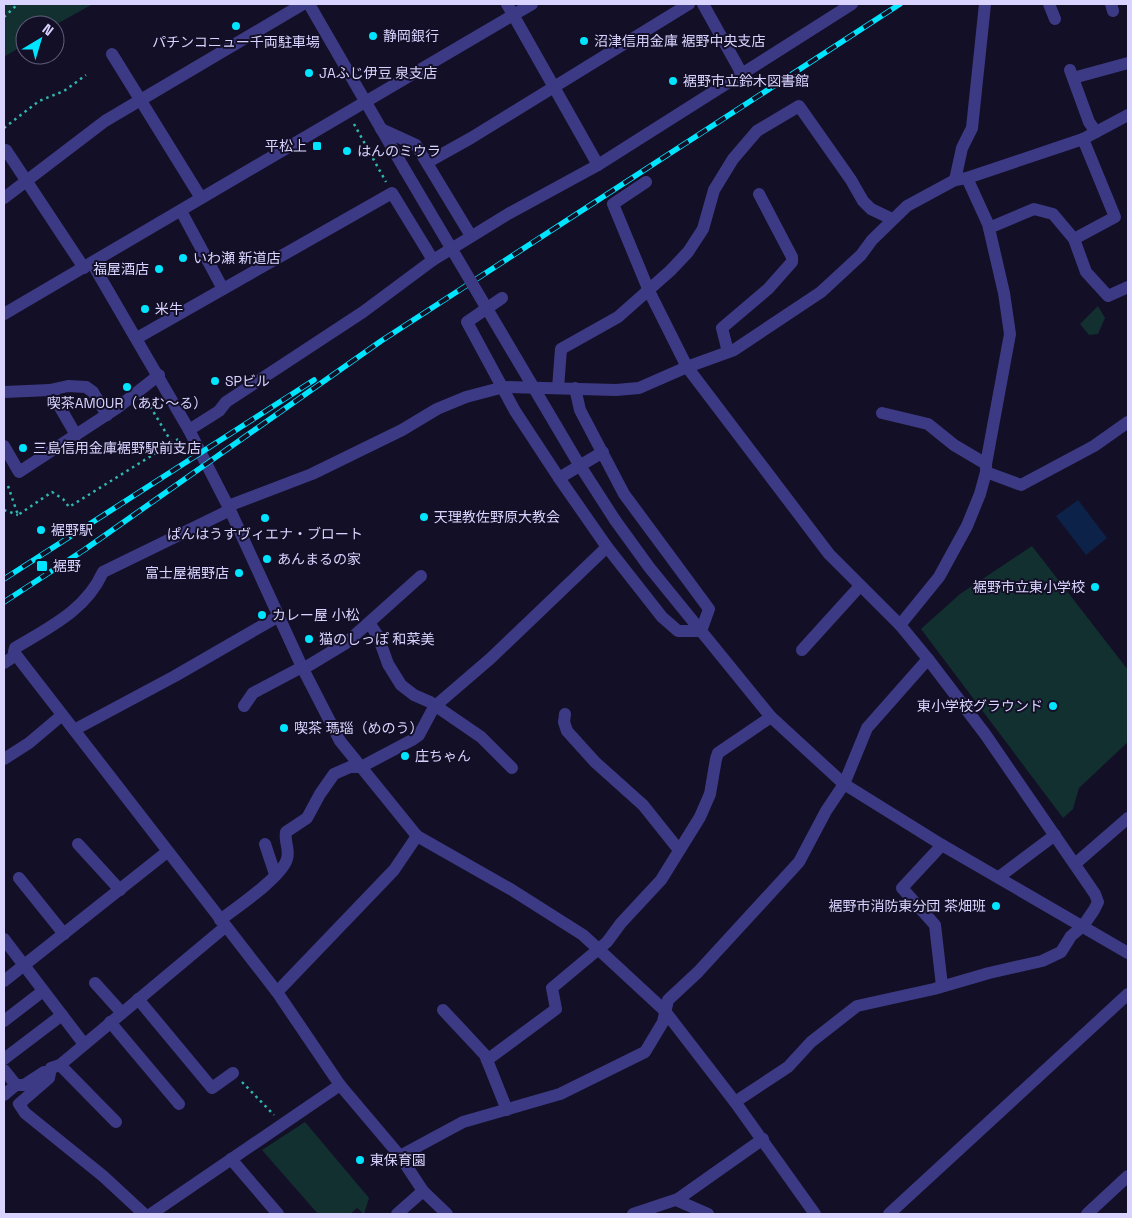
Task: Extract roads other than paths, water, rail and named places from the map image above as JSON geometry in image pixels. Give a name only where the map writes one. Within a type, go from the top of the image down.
[{"type":"street","points":[[4,198],[104,121],[303,4]]},
{"type":"street","points":[[309,4],[380,129],[572,453],[615,520],[649,567],[771,717],[844,784],[942,845],[1128,953]]},
{"type":"street","points":[[4,314],[365,101],[510,9],[532,4]]},
{"type":"street","points":[[428,162],[689,4]]},
{"type":"street","points":[[703,4],[742,74]]},
{"type":"street","points":[[190,431],[219,411],[226,402],[363,312],[433,260],[471,236],[598,164],[852,4]]},
{"type":"street","points":[[900,625],[939,577],[967,526],[986,468],[1010,334],[1004,293],[989,228],[961,179],[962,148],[972,128],[985,4]]},
{"type":"street","points":[[1049,4],[1056,19]]},
{"type":"street","points":[[510,9],[598,164]]},
{"type":"street","points":[[112,54],[201,198]]},
{"type":"street","points":[[1096,132],[1089,122],[1071,74],[1128,63]]},
{"type":"street","points":[[558,388],[561,350],[604,327],[649,291],[688,252],[703,228],[714,190],[733,158],[757,131],[799,106],[851,180],[863,201],[872,209],[892,219]]},
{"type":"street","points":[[447,1214],[423,1191],[400,1156],[340,1085],[277,992],[222,924],[74,730],[61,716],[16,656],[15,648],[81,605],[95,589],[103,572],[229,508],[312,474],[466,397],[504,387],[616,390],[639,388],[728,352],[822,292],[861,255],[892,219],[907,206],[961,179],[1083,138],[1128,115]]},
{"type":"street","points":[[380,129],[416,145],[471,236]]},
{"type":"street","points":[[1074,239],[1115,217],[1083,138]]},
{"type":"street","points":[[4,151],[6,150],[26,182],[88,265],[137,338],[190,431],[229,508],[303,668],[340,741],[417,836],[534,904],[583,935],[664,1010],[763,1139],[815,1214]]},
{"type":"street","points":[[646,182],[613,204],[649,291],[687,367],[801,520],[860,586],[900,625],[928,659],[985,734],[1075,864],[1095,894],[1098,902],[1083,926],[1071,936],[1061,952],[1042,961],[872,1002],[849,1011],[811,1042],[788,1067],[735,1102]]},
{"type":"street","points":[[137,338],[392,193],[433,260]]},
{"type":"street","points":[[728,352],[722,328],[768,290],[792,262],[792,257],[759,194]]},
{"type":"street","points":[[989,228],[1034,209],[1053,214],[1074,239],[1086,272],[1108,296],[1128,287]]},
{"type":"street","points":[[180,210],[223,289]]},
{"type":"street","points":[[502,298],[467,322],[516,411],[559,478],[607,547],[662,617],[678,630],[701,631]]},
{"type":"street","points":[[4,446],[19,472],[142,391],[158,375]]},
{"type":"street","points":[[4,392],[50,390],[68,386],[86,387],[93,392],[107,415]]},
{"type":"street","points":[[575,388],[580,410],[624,494],[709,609],[701,631]]},
{"type":"street","points":[[50,390],[76,435]]},
{"type":"street","points":[[882,414],[928,424],[986,468],[1021,485],[1094,446],[1128,422]]},
{"type":"street","points":[[559,478],[603,452]]},
{"type":"street","points":[[4,1095],[16,1085],[24,1085],[56,1067],[122,1013],[264,886],[286,862],[289,850],[285,838],[286,832],[308,818],[320,794],[334,774],[350,767],[361,767],[412,740],[418,735],[435,706],[492,658],[607,547]]},
{"type":"street","points":[[244,706],[253,693],[327,656],[369,623],[421,576]]},
{"type":"street","points":[[802,650],[860,586]]},
{"type":"street","points":[[74,730],[175,676],[279,616]]},
{"type":"street","points":[[369,623],[378,636],[388,664],[401,685],[481,737],[512,768]]},
{"type":"street","points":[[4,663],[16,656]]},
{"type":"street","points":[[400,1156],[457,1124],[560,1094],[640,1056],[663,1022],[664,1010],[668,1000],[698,972],[799,862],[826,811],[844,784],[867,728],[928,659]]},
{"type":"street","points":[[565,714],[564,722],[567,731],[595,762],[642,805],[679,850]]},
{"type":"street","points":[[4,759],[29,743],[61,716]]},
{"type":"street","points":[[487,1060],[556,1009],[552,988],[599,948],[661,880],[700,817],[710,794],[718,753],[771,717]]},
{"type":"street","points":[[1075,864],[1128,818]]},
{"type":"street","points":[[998,877],[1055,835]]},
{"type":"street","points":[[277,992],[394,870],[417,836]]},
{"type":"street","points":[[78,844],[120,890]]},
{"type":"street","points":[[264,844],[275,874]]},
{"type":"street","points":[[942,845],[902,888],[935,925],[942,986]]},
{"type":"street","points":[[4,981],[168,852]]},
{"type":"street","points":[[19,878],[64,934]]},
{"type":"street","points":[[5,943],[84,1044]]},
{"type":"street","points":[[95,983],[122,1013]]},
{"type":"street","points":[[4,1020],[43,991]]},
{"type":"street","points":[[889,1214],[1128,994]]},
{"type":"street","points":[[138,999],[212,1088],[234,1073]]},
{"type":"street","points":[[443,1010],[485,1055],[507,1110]]},
{"type":"street","points":[[4,1059],[62,1015]]},
{"type":"street","points":[[110,1022],[179,1104]]},
{"type":"street","points":[[56,1067],[116,1122]]},
{"type":"street","points":[[56,1067],[49,1078],[19,1104],[25,1113],[103,1176],[144,1214]]},
{"type":"street","points":[[4,1070],[16,1085]]},
{"type":"street","points":[[151,1214],[340,1085]]},
{"type":"street","points":[[633,1214],[676,1200],[763,1139]]},
{"type":"street","points":[[231,1159],[278,1214]]},
{"type":"street","points":[[1092,1213],[1128,1176]]},
{"type":"street","points":[[397,1214],[423,1191]]},
{"type":"street","points":[[676,1200],[705,1214]]},
{"type":"water","points":[[1078,500],[1107,538],[1086,555],[1056,516]]},
{"type":"railway","points":[[4,602],[84,550],[381,341],[900,4]]},
{"type":"railway","points":[[4,579],[314,380]]},
{"type":"place","name":"パチンコニュー千両駐車場","points":[[236,26]]},
{"type":"place","name":"静岡銀行","points":[[373,36]]},
{"type":"place","name":"沼津信用金庫 裾野中央支店","points":[[584,41]]},
{"type":"place","name":"JAふじ伊豆 泉支店","points":[[309,73]]},
{"type":"place","name":"裾野市立鈴木図書館","points":[[673,81]]},
{"type":"place","name":"平松上","points":[[317,146]]},
{"type":"place","name":"はんのミウラ","points":[[347,151]]},
{"type":"place","name":"いわ瀬 新道店","points":[[183,258]]},
{"type":"place","name":"福屋酒店","points":[[159,269]]},
{"type":"place","name":"米牛","points":[[145,309]]},
{"type":"place","name":"SPビル","points":[[215,381]]},
{"type":"place","name":"喫茶AMOUR（あむ〜る）","points":[[127,387]]},
{"type":"place","name":"三島信用金庫裾野駅前支店","points":[[23,448]]},
{"type":"place","name":"天理教佐野原大教会","points":[[424,517]]},
{"type":"place","name":"ぱんはうすヴィエナ・ブロート","points":[[265,518]]},
{"type":"place","name":"裾野駅","points":[[41,530]]},
{"type":"place","name":"あんまるの家","points":[[267,559]]},
{"type":"place","name":"裾野","points":[[42,566]]},
{"type":"place","name":"富士屋裾野店","points":[[239,573]]},
{"type":"place","name":"裾野市立東小学校","points":[[1095,587]]},
{"type":"place","name":"カレー屋 小松","points":[[262,615]]},
{"type":"place","name":"猫のしっぽ 和菜美","points":[[309,639]]},
{"type":"place","name":"東小学校グラウンド","points":[[1053,706]]},
{"type":"place","name":"喫茶 瑪瑙（めのう）","points":[[284,728]]},
{"type":"place","name":"庄ちゃん","points":[[405,756]]},
{"type":"place","name":"裾野市消防東分団 茶畑班","points":[[996,906]]},
{"type":"place","name":"東保育園","points":[[360,1160]]}]
